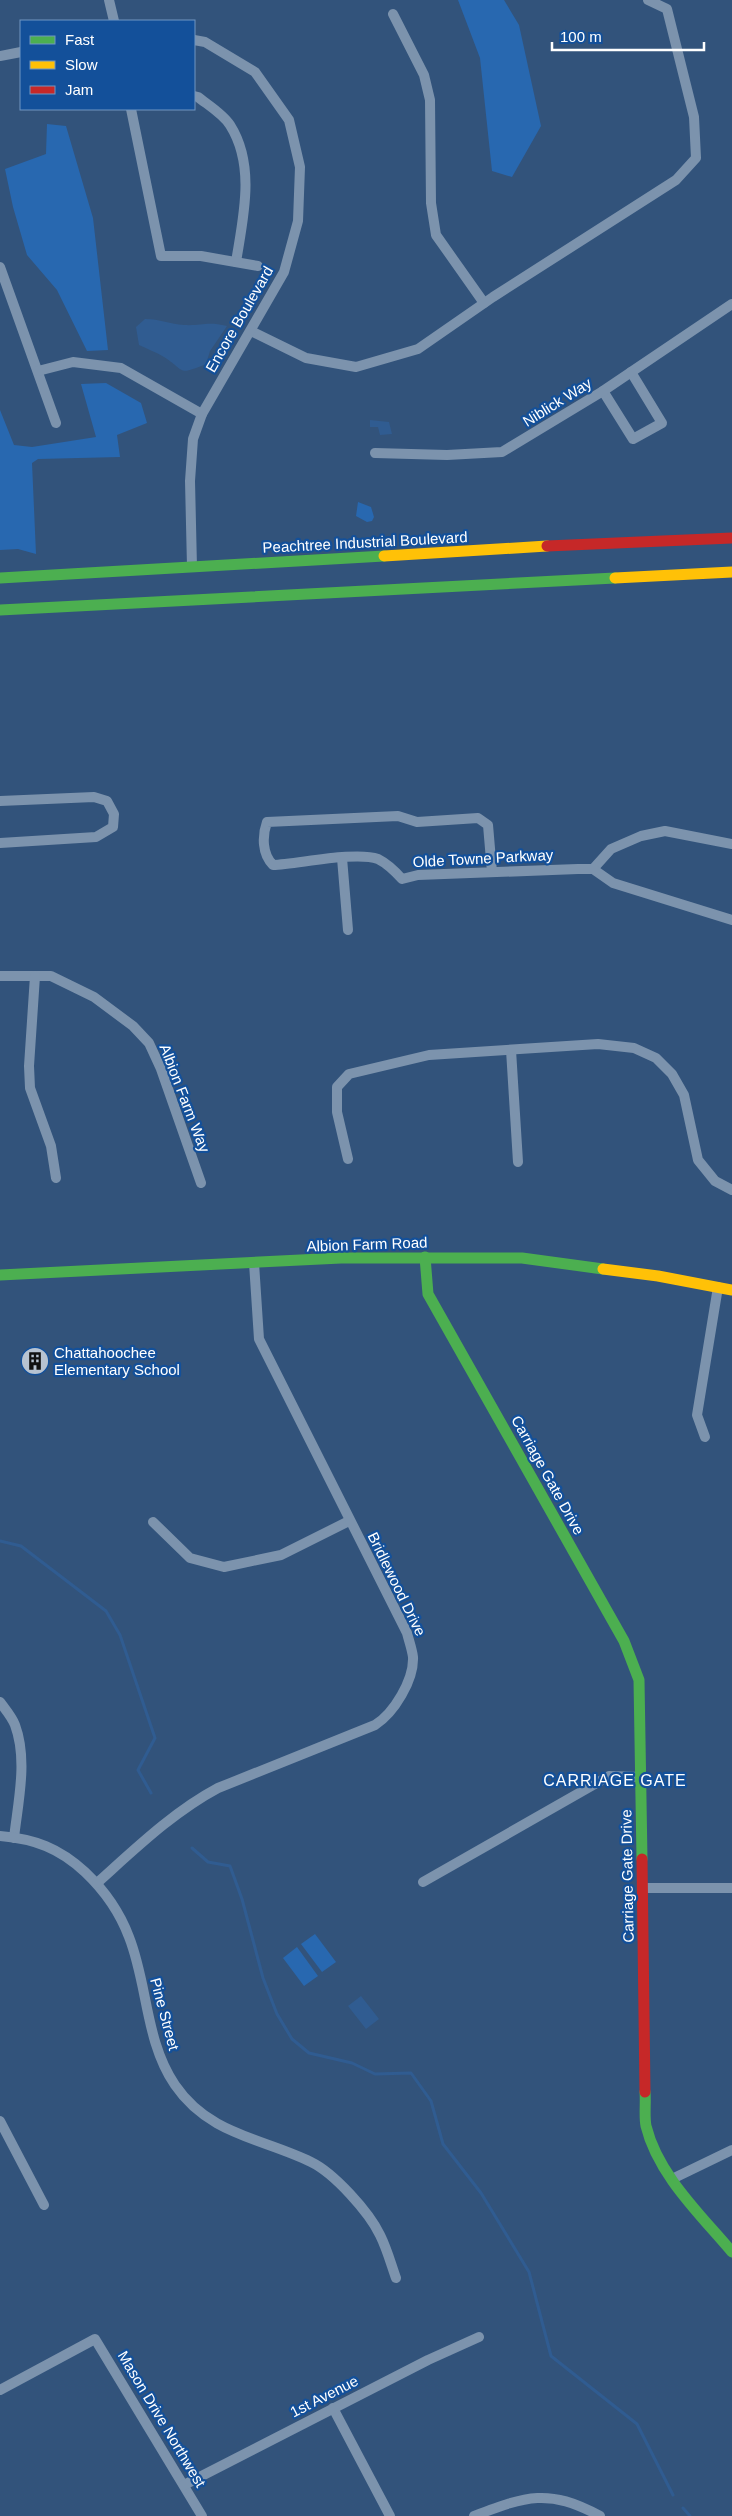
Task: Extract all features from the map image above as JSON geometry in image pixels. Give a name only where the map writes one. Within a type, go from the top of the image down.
[{"type":"main road","name":"Peachtree Industrial Boulevard","points":[[0,578],[623,542],[732,538]]},
{"type":"main road","points":[[0,610],[732,572]]},
{"type":"main road","name":"Albion Farm Road","points":[[0,1275],[425,1257],[522,1258],[658,1276],[732,1290]]},
{"type":"main road","name":"Carriage Gate Drive","points":[[425,1257],[428,1294],[624,1642],[639,1680],[646,2124],[652,2147],[672,2179],[732,2252]]},
{"type":"street","points":[[109,0],[114,20]]},
{"type":"street","points":[[251,331],[306,358],[356,367],[418,349],[484,303],[676,180],[696,158],[694,117],[667,9],[648,0]]},
{"type":"street","points":[[393,14],[424,75],[430,100],[431,203],[436,235],[484,303]]},
{"type":"street","name":"Encore Boulevard","points":[[192,567],[190,481],[193,439],[202,414],[284,272],[298,221],[300,167],[289,120],[255,72],[205,42],[195,40]]},
{"type":"street","points":[[0,56],[20,52]]},
{"type":"street","points":[[195,96],[230,124],[240,149],[247,191],[236,262]]},
{"type":"street","points":[[131,110],[161,256],[201,256],[258,266]]},
{"type":"street","points":[[0,267],[56,423]]},
{"type":"street","name":"Niblick Way","points":[[375,453],[447,455],[502,452],[603,391],[731,308]]},
{"type":"street","points":[[38,371],[73,362],[121,368],[202,414]]},
{"type":"street","points":[[603,391],[634,439],[662,423],[631,372]]},
{"type":"street","points":[[0,801],[94,797],[107,801],[114,814],[113,827],[96,837],[0,842]]},
{"type":"street","name":"Olde Towne Parkway","points":[[492,872],[488,825],[478,818],[417,822],[398,816],[267,822],[262,839],[268,861],[273,865],[342,858],[376,858],[390,865],[402,879],[418,875],[593,869]]},
{"type":"street","points":[[732,844],[665,831],[642,836],[611,849],[593,869],[613,882],[732,920]]},
{"type":"street","points":[[342,858],[348,930]]},
{"type":"street","name":"Albion Farm Way","points":[[0,976],[51,976],[94,997],[133,1026],[149,1043],[162,1069],[201,1183]]},
{"type":"street","points":[[35,976],[29,1066],[30,1088],[51,1146],[56,1178]]},
{"type":"street","points":[[348,1159],[337,1112],[337,1087],[349,1074],[430,1055],[598,1044],[634,1048],[656,1058],[672,1074],[684,1095],[698,1160],[715,1181],[732,1190]]},
{"type":"street","points":[[511,1050],[518,1162]]},
{"type":"street","name":"Bridlewood Drive","points":[[97,1883],[155,1831],[198,1799],[218,1788],[376,1726],[392,1710],[410,1672],[413,1658],[408,1633],[349,1521],[258,1339],[254,1263]]},
{"type":"street","points":[[705,1437],[697,1415],[718,1287]]},
{"type":"street","points":[[153,1522],[190,1558],[224,1567],[280,1554],[349,1521]]},
{"type":"street","points":[[0,1702],[15,1723],[20,1744],[21,1769],[14,1838]]},
{"type":"street","points":[[423,1882],[609,1776],[641,1777]]},
{"type":"street","name":"Pine Street","points":[[0,1836],[33,1840],[52,1847],[70,1858],[97,1883],[116,1912],[129,1938],[156,2048],[175,2085],[190,2103],[233,2133],[311,2162],[337,2180],[380,2234],[396,2278]]},
{"type":"street","points":[[642,1888],[732,1888]]},
{"type":"street","points":[[0,2121],[44,2205]]},
{"type":"street","points":[[672,2179],[732,2150]]},
{"type":"street","name":"1st Avenue","points":[[184,2485],[428,2360],[479,2337]]},
{"type":"street","name":"Mason Drive Northwest","points":[[0,2390],[95,2339],[202,2516]]},
{"type":"street","points":[[334,2408],[390,2516]]},
{"type":"street","points":[[474,2516],[530,2497],[558,2498],[600,2516]]},
{"type":"shaded area","points":[[458,0],[504,0],[519,25],[541,126],[512,177],[492,171],[480,58]]},
{"type":"shaded area","points":[[47,124],[66,126],[93,218],[108,350],[87,351],[57,290],[27,255],[13,207],[5,169],[46,154]]},
{"type":"shaded area","points":[[145,319],[184,325],[209,324],[227,326],[210,351],[206,364],[186,371],[179,369],[161,355],[139,345],[136,327]]},
{"type":"shaded area","points":[[106,383],[141,403],[147,423],[117,435],[120,457],[38,459],[32,463],[36,554],[18,549],[0,550],[0,410],[14,445],[32,447],[96,437],[81,384]]},
{"type":"shaded area","points":[[370,420],[389,422],[392,434],[380,435],[378,427],[370,427]]},
{"type":"shaded area","points":[[358,502],[371,507],[374,517],[372,521],[367,522],[356,516]]},
{"type":"shaded area","points":[[315,1934],[336,1962],[322,1972],[301,1944]]},
{"type":"shaded area","points":[[297,1947],[318,1976],[304,1986],[283,1958]]},
{"type":"shaded area","points":[[361,1996],[379,2019],[366,2029],[348,2006]]},
{"type":"waterway","points":[[0,1541],[21,1546],[106,1611],[120,1635],[155,1738],[138,1770],[151,1793]]},
{"type":"waterway","points":[[192,1848],[208,1862],[230,1866],[242,1899],[263,1978],[277,2014],[292,2039],[309,2053],[352,2063],[375,2074],[411,2073],[431,2101],[443,2144],[481,2193],[529,2272],[551,2356],[637,2424],[673,2495]]},
{"type":"waterway","points":[[683,2508],[690,2516]]},
{"type":"traffic: fast","points":[[0,578],[384,556]]},
{"type":"traffic: fast","points":[[0,610],[615,578]]},
{"type":"traffic: fast","points":[[425,1257],[428,1294],[624,1641],[639,1680],[642,1859]]},
{"type":"traffic: fast","points":[[0,1275],[341,1258],[522,1258],[603,1269]]},
{"type":"traffic: fast","points":[[645,2092],[646,2126],[660,2161],[682,2194],[732,2252]]},
{"type":"traffic: slow","points":[[384,556],[547,546]]},
{"type":"traffic: slow","points":[[615,578],[732,572]]},
{"type":"traffic: slow","points":[[603,1269],[658,1276],[732,1290]]},
{"type":"traffic: jam","points":[[547,546],[732,538]]},
{"type":"traffic: jam","points":[[642,1859],[645,2092]]},
{"type":"place","name":"Chattahoochee Elementary School","points":[[35,1361]]},
{"type":"district","name":"CARRIAGE GATE","points":[[615,1780]]}]
